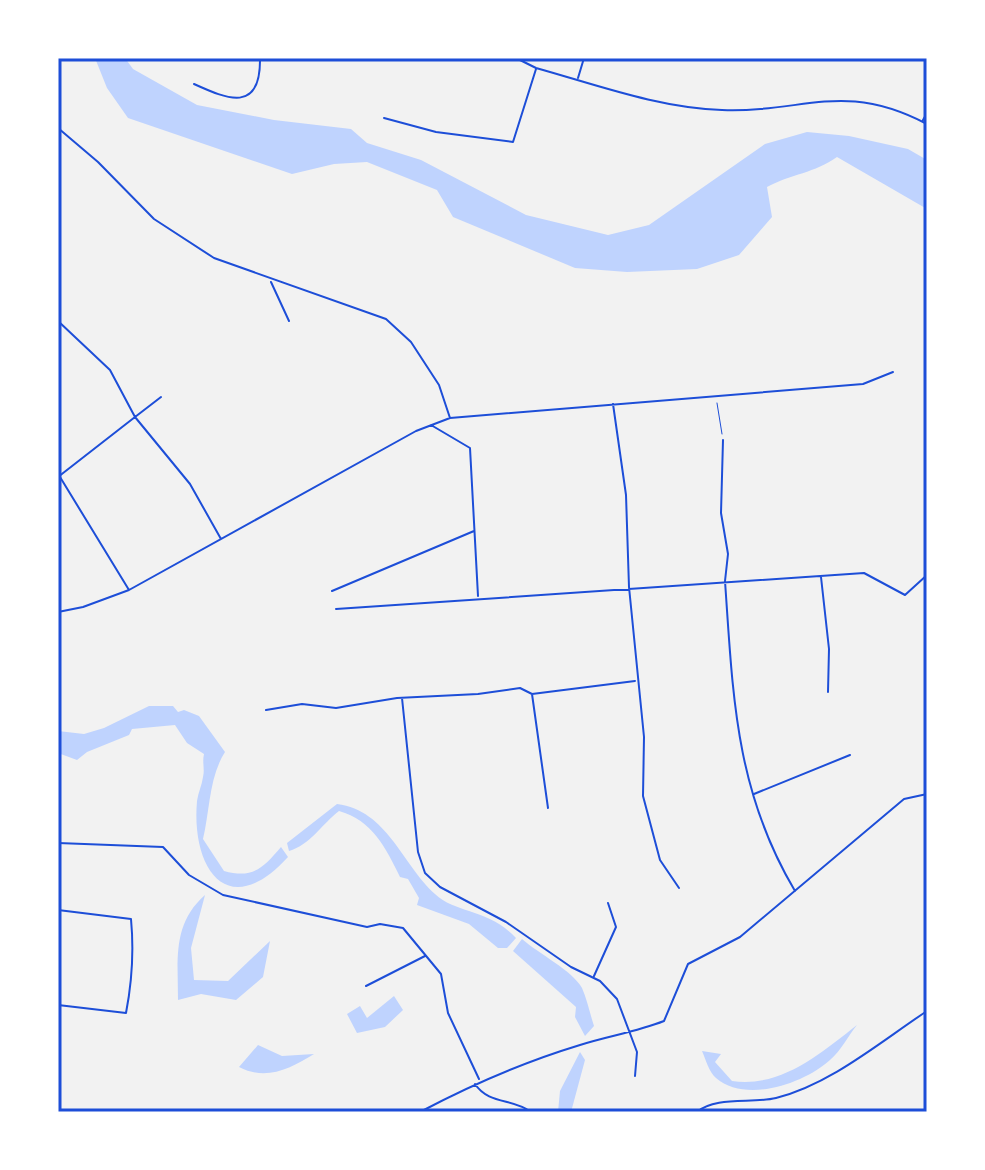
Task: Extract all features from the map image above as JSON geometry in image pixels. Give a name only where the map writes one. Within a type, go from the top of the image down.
[{"type":"street","points":[[194,84],[235,101],[243,98],[256,82],[260,58]]},
{"type":"street","points":[[516,58],[536,68],[676,106],[763,110],[827,99],[866,101],[927,124]]},
{"type":"street","points":[[577,80],[584,58]]},
{"type":"street","points":[[384,118],[436,132],[513,142],[536,68]]},
{"type":"street","points":[[922,121],[927,113]]},
{"type":"street","points":[[58,128],[98,162],[154,219],[214,258],[271,281],[364,308],[386,319],[418,353],[439,385],[450,418]]},
{"type":"street","points":[[271,281],[289,321]]},
{"type":"street","points":[[58,321],[110,370],[135,417],[190,484],[221,539]]},
{"type":"street","points":[[58,612],[83,607],[129,590],[430,425],[450,418],[863,384],[893,372]]},
{"type":"street","points":[[129,590],[58,476],[161,397]]},
{"type":"street","points":[[612,403],[626,495],[629,587],[644,737],[643,796],[660,860],[679,888]]},
{"type":"street","points":[[430,425],[470,448],[478,597]]},
{"type":"street","points":[[723,440],[721,513],[728,554],[725,581],[740,748],[770,849],[796,892]]},
{"type":"street","points":[[332,591],[475,530]]},
{"type":"street","points":[[336,609],[864,573],[905,595],[927,575]]},
{"type":"street","points":[[821,576],[829,649],[828,692]]},
{"type":"street","points":[[266,710],[302,704],[336,708],[402,698],[520,688],[532,694],[638,680]]},
{"type":"street","points":[[532,694],[548,808]]},
{"type":"street","points":[[402,698],[418,852],[425,873],[440,887],[506,922],[571,967],[593,977],[617,999],[637,1052],[635,1076]]},
{"type":"street","points":[[752,794],[850,755]]},
{"type":"street","points":[[420,1112],[480,1080],[582,1044],[629,1035],[664,1021],[688,964],[740,937],[904,799],[927,794]]},
{"type":"street","points":[[58,843],[163,847],[189,875],[223,895],[367,927],[380,924],[403,928],[441,974],[448,1013],[480,1080]]},
{"type":"street","points":[[593,977],[616,927],[608,903]]},
{"type":"street","points":[[58,910],[131,919],[133,977],[126,1013],[58,1005]]},
{"type":"street","points":[[366,986],[426,956]]},
{"type":"street","points":[[697,1112],[717,1103],[773,1099],[819,1082],[927,1011]]},
{"type":"street","points":[[474,1083],[480,1093],[493,1100],[531,1112]]},
{"type":"path","points":[[716,396],[723,440]]},
{"type":"water","points":[[95,58],[125,58],[133,69],[197,105],[274,120],[351,129],[367,143],[421,160],[526,215],[608,235],[649,225],[765,144],[807,132],[849,136],[908,149],[927,160],[927,209],[837,157],[820,167],[767,187],[772,217],[739,255],[697,269],[627,272],[575,268],[453,217],[437,190],[367,162],[334,164],[292,174],[128,118],[107,88]]},
{"type":"water","points":[[149,706],[173,706],[178,712],[184,710],[199,716],[225,752],[213,783],[203,839],[224,871],[243,874],[257,870],[281,847],[288,857],[267,876],[248,886],[231,886],[218,879],[207,866],[200,848],[197,826],[197,801],[204,774],[204,754],[187,743],[175,725],[132,729],[129,735],[87,752],[77,760],[58,753],[58,731],[84,734],[104,728]]},
{"type":"water","points":[[337,804],[354,809],[381,827],[423,882],[443,900],[494,921],[516,938],[507,948],[498,948],[469,924],[417,905],[419,898],[408,879],[400,877],[377,836],[351,815],[339,811],[310,839],[289,851],[287,843]]},
{"type":"water","points":[[205,895],[191,948],[194,980],[228,981],[270,941],[263,977],[236,1000],[201,994],[178,1000],[178,957],[182,930],[194,906]]},
{"type":"water","points":[[522,939],[564,969],[582,988],[594,1026],[585,1036],[575,1017],[576,1007],[513,951]]},
{"type":"water","points":[[394,996],[403,1010],[385,1027],[357,1033],[347,1014],[360,1006],[367,1018]]},
{"type":"water","points":[[857,1025],[838,1052],[819,1068],[791,1083],[759,1090],[728,1086],[716,1078],[702,1051],[721,1054],[715,1062],[732,1081],[750,1082],[783,1074],[799,1066]]},
{"type":"water","points":[[258,1045],[282,1056],[314,1054],[268,1073],[239,1067]]},
{"type":"water","points":[[580,1052],[585,1060],[571,1112],[558,1112],[560,1091]]}]
